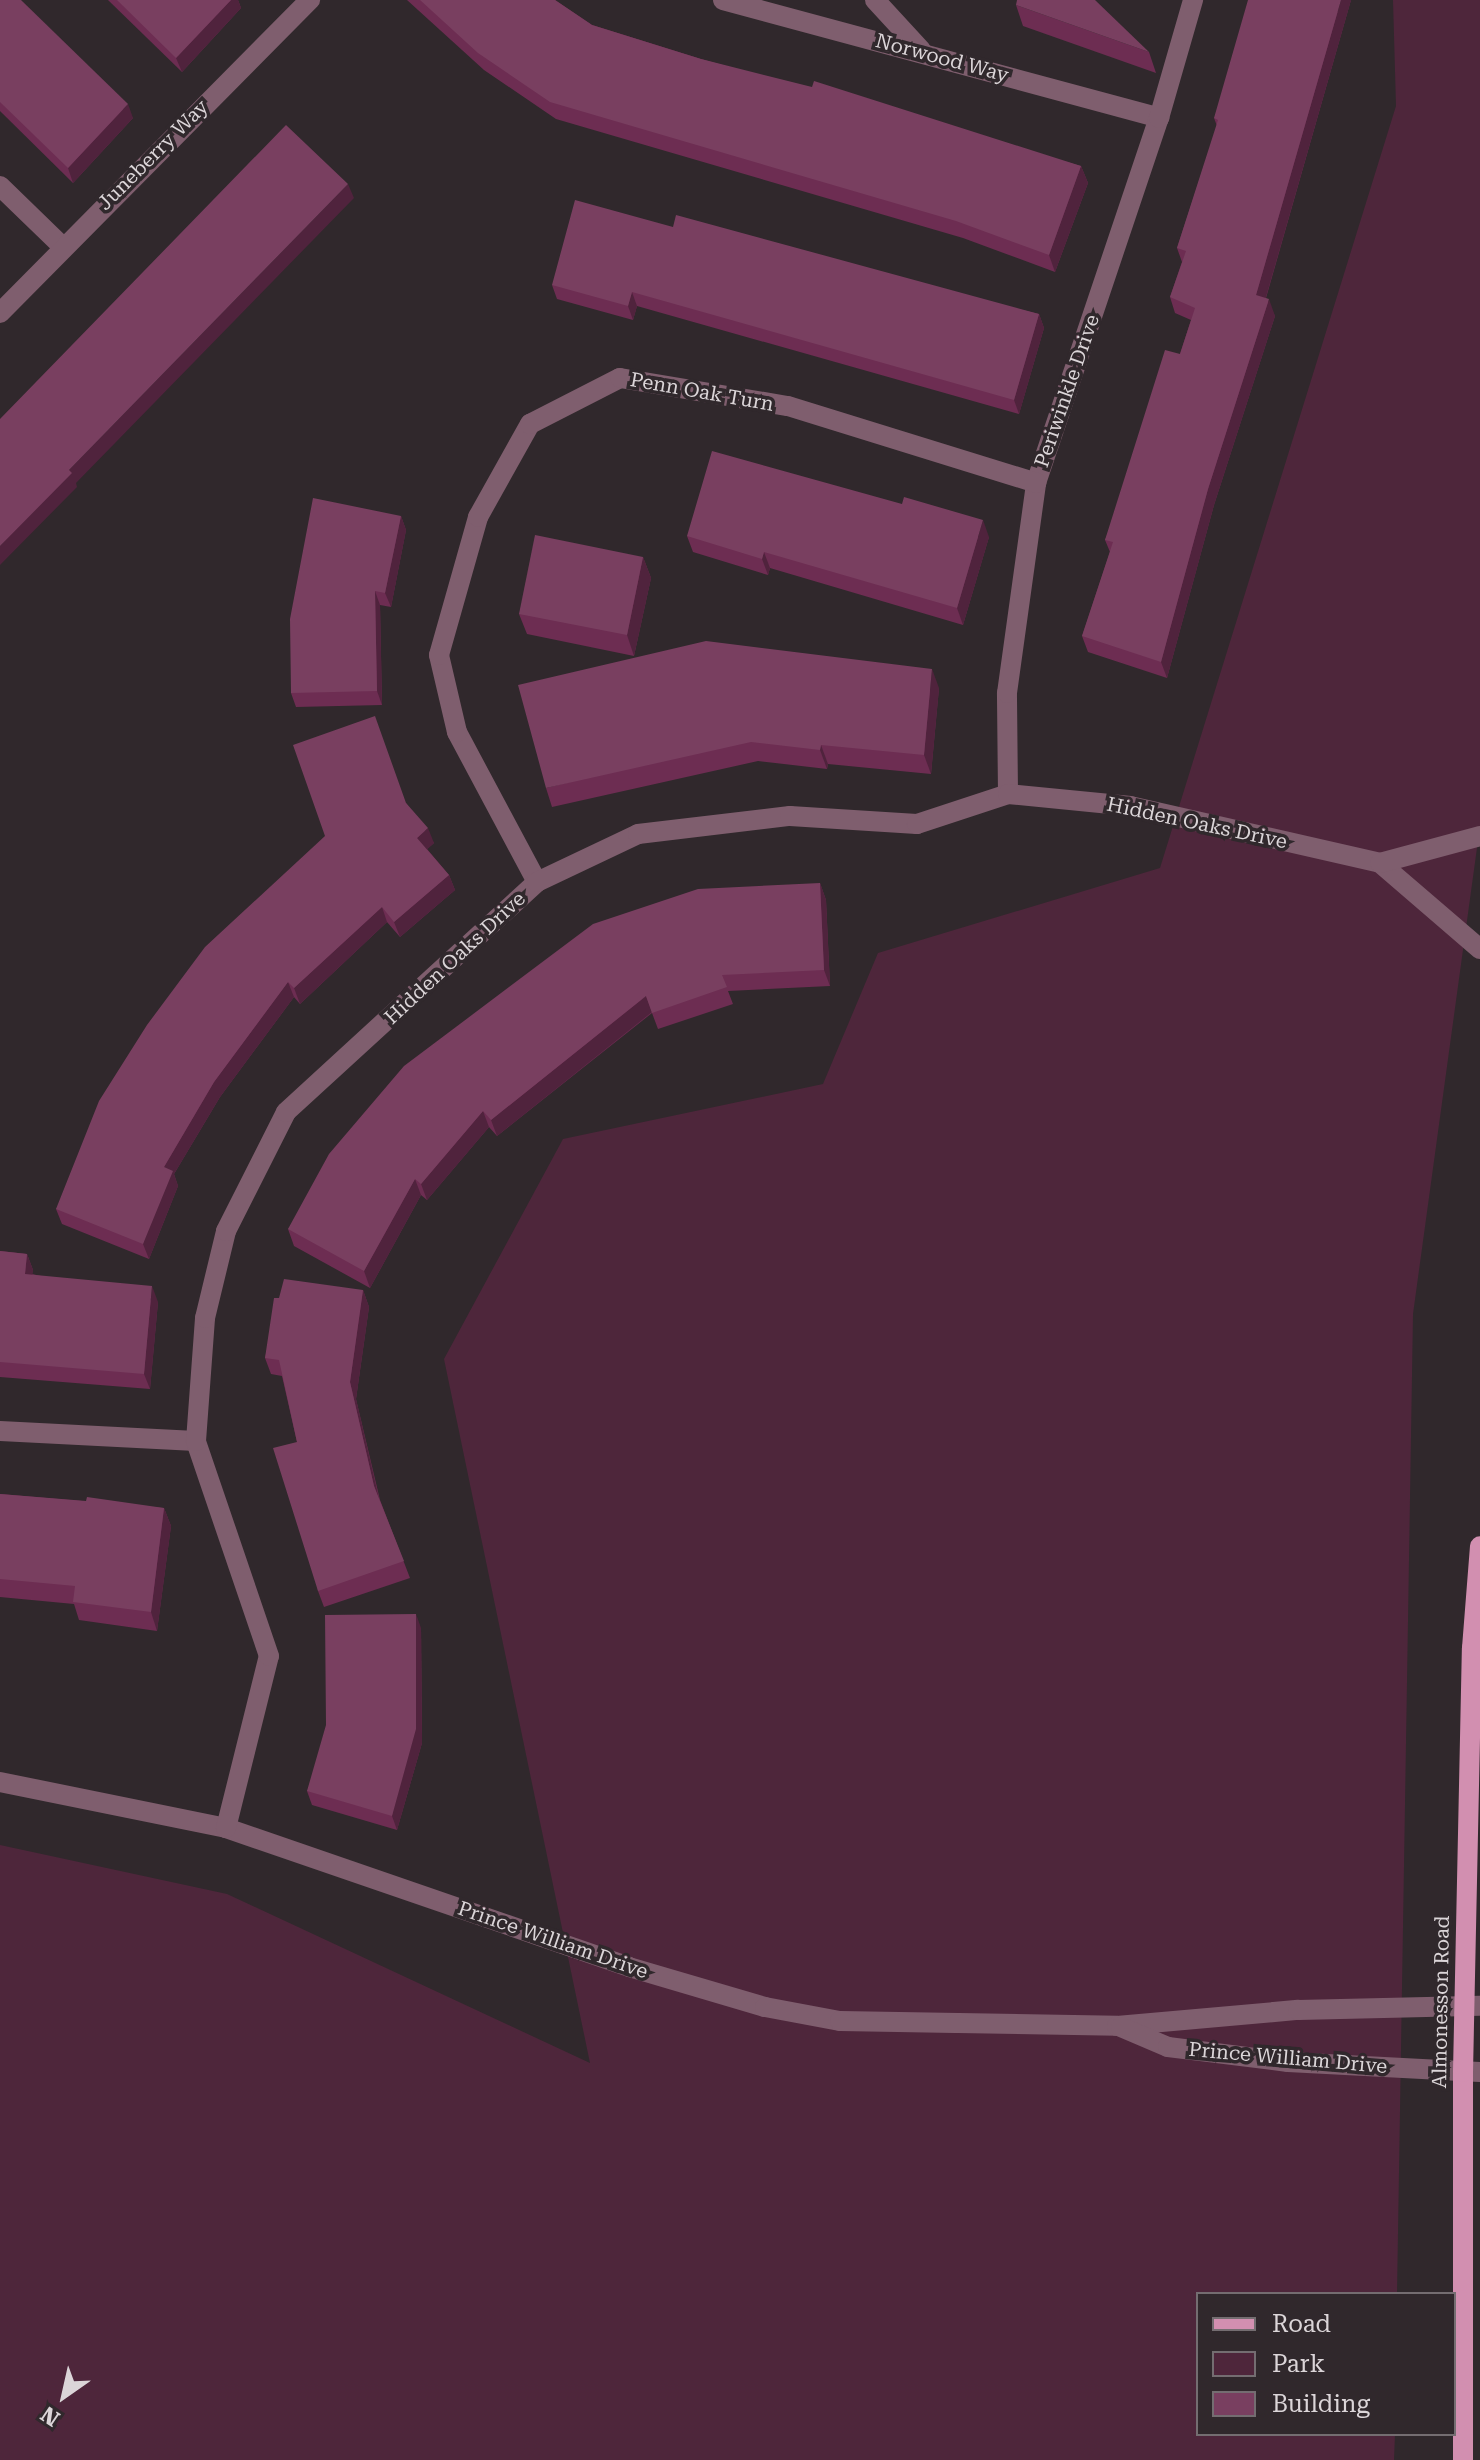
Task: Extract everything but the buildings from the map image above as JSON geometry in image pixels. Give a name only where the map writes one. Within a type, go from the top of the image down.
[{"type":"main road","name":"Almonesson Road","points":[[1463,2460],[1472,2072],[1472,1648],[1480,1546]]},
{"type":"street","name":"Juneberry Way","points":[[0,313],[62,246],[310,0]]},
{"type":"street","name":"Norwood Way","points":[[723,0],[1159,118]]},
{"type":"street","points":[[875,0],[922,52]]},
{"type":"street","name":"Periwinkle Drive","points":[[1008,794],[1007,693],[1036,483],[1159,118],[1193,0]]},
{"type":"street","points":[[0,186],[62,246]]},
{"type":"street","name":"Penn Oak Turn","points":[[537,882],[457,732],[439,655],[478,517],[530,424],[620,378],[788,406],[1036,483]]},
{"type":"street","name":"Hidden Oaks Drive","points":[[226,1828],[269,1656],[196,1441],[205,1318],[226,1231],[286,1112],[537,882],[638,834],[790,816],[917,824],[1008,794],[1130,806],[1380,863],[1480,949]]},
{"type":"street","name":"Hidden Oaks Drive","points":[[1380,863],[1480,836]]},
{"type":"street","points":[[0,1431],[196,1441]]},
{"type":"street","name":"Prince William Drive","points":[[0,1782],[226,1828],[629,1967],[765,2007],[840,2021],[1117,2026],[1298,2010],[1472,2006]]},
{"type":"street","name":"Prince William Drive","points":[[1117,2026],[1168,2047],[1288,2062],[1472,2072]]},
{"type":"green space","points":[[1393,0],[1480,0],[1480,826],[1413,1314],[1397,2292],[1196,2292],[1196,2436],[1395,2436],[1394,2460],[0,2460],[0,1845],[227,1894],[590,2063],[444,1359],[563,1139],[823,1084],[878,953],[1160,868],[1396,106]]}]
